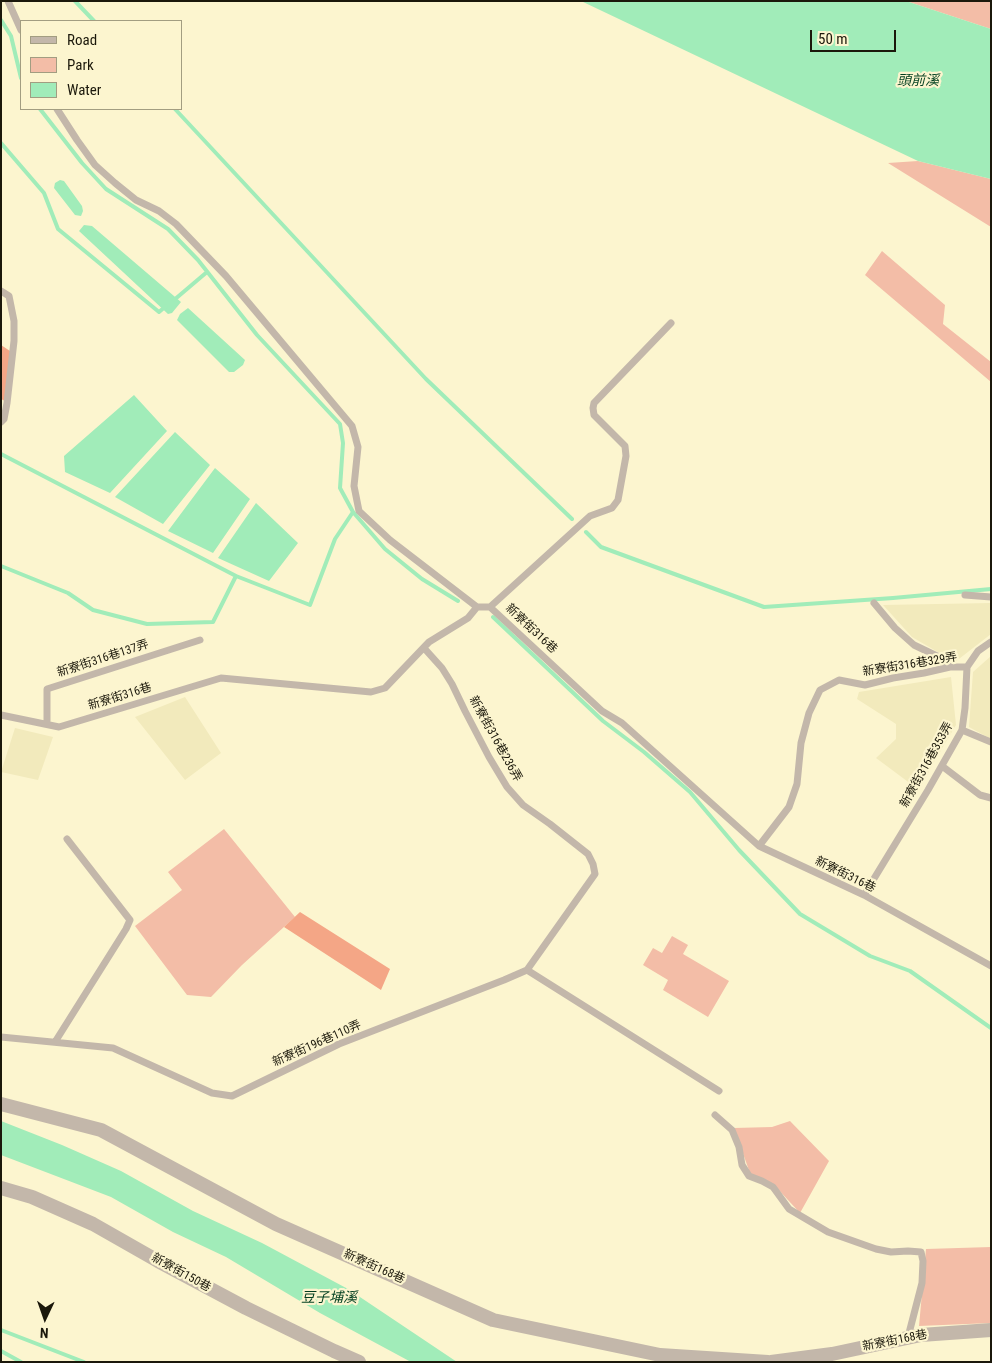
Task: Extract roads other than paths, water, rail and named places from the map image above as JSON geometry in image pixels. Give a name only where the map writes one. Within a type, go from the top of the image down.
[{"type":"street","name":"新寮街168巷","points":[[1,1104],[101,1130],[276,1224],[493,1320],[660,1355],[770,1362],[832,1354],[922,1334],[991,1330]]},
{"type":"street","name":"新寮街150巷","points":[[1,1188],[32,1197],[93,1224],[246,1308],[360,1362]]},
{"type":"lane","points":[[8,1],[20,28]]},
{"type":"lane","points":[[58,110],[76,140],[115,184],[136,200],[159,211],[176,224],[226,276],[352,426],[358,447],[354,486],[359,511],[390,540],[477,607]]},
{"type":"lane","points":[[1,291],[9,296],[14,321],[14,341],[7,403],[4,419],[1,422]]},
{"type":"lane","points":[[490,607],[590,516],[612,508],[618,500],[626,456],[625,446],[594,415],[592,408],[594,403],[671,322]]},
{"type":"lane","points":[[966,595],[991,597]]},
{"type":"lane","points":[[874,603],[895,628],[914,645],[937,656],[950,667]]},
{"type":"lane","name":"新寮街316巷","points":[[1,715],[59,727],[221,678],[371,692],[386,688],[429,642],[468,618],[477,607],[490,607],[602,711],[622,723],[759,846],[864,895],[991,966]]},
{"type":"lane","name":"新寮街316巷137弄","points":[[47,724],[47,689],[200,640]]},
{"type":"lane","points":[[967,667],[978,651],[991,642]]},
{"type":"lane","name":"新寮街316巷236弄","points":[[424,648],[442,668],[452,684],[507,787],[523,805],[588,854],[595,874]]},
{"type":"lane","name":"新寮街316巷329弄","points":[[759,846],[789,807],[797,784],[801,743],[809,713],[820,690],[839,680],[865,686],[893,678],[950,667],[967,667]]},
{"type":"lane","name":"新寮街316巷353弄","points":[[864,895],[962,730],[967,667]]},
{"type":"lane","points":[[962,730],[991,742]]},
{"type":"lane","points":[[942,766],[980,794],[991,798]]},
{"type":"lane","points":[[55,1042],[130,920],[67,840]]},
{"type":"lane","name":"新寮街196巷110弄","points":[[1,1037],[112,1048],[212,1093],[232,1096],[339,1044],[526,970],[595,874]]},
{"type":"lane","points":[[526,970],[719,1091]]},
{"type":"lane","points":[[715,1115],[732,1130],[739,1147],[742,1165],[749,1176],[773,1187],[789,1210],[828,1232],[876,1249],[891,1252],[921,1252],[923,1261],[922,1283],[908,1337]]},
{"type":"water","name":"頭前溪","points":[[581,1],[906,1],[991,29],[991,179],[918,161]]},
{"type":"water","points":[[60,180],[64,181],[82,206],[81,216],[75,215],[54,188],[55,183]]},
{"type":"water","points":[[84,225],[92,226],[181,302],[172,313],[168,314],[79,231]]},
{"type":"water","points":[[188,308],[245,360],[243,365],[234,372],[229,372],[177,320],[180,314]]},
{"type":"water","points":[[134,395],[167,431],[110,493],[65,472],[64,456]]},
{"type":"water","points":[[175,432],[210,465],[163,524],[115,497]]},
{"type":"water","points":[[215,468],[250,499],[213,553],[168,531]]},
{"type":"water","points":[[256,503],[298,543],[269,581],[218,558]]},
{"type":"water","name":"豆子埔溪","points":[[1,1121],[121,1171],[193,1211],[262,1243],[348,1289],[457,1362],[411,1362],[320,1313],[226,1257],[173,1232],[111,1197],[1,1155]]},
{"type":"waterway","points":[[75,1],[93,20]]},
{"type":"waterway","points":[[1,20],[11,36],[20,74]]},
{"type":"waterway","points":[[41,110],[82,163],[106,189],[168,229],[198,260],[257,335],[340,424],[343,443],[340,488],[353,512],[385,549],[422,579],[458,601]]},
{"type":"waterway","points":[[176,110],[426,379],[572,519]]},
{"type":"waterway","points":[[1,143],[44,193],[58,229],[159,312],[166,306]]},
{"type":"waterway","points":[[174,300],[207,272]]},
{"type":"waterway","points":[[1,454],[236,576]]},
{"type":"waterway","points":[[1,566],[68,593],[93,610],[147,624],[213,622],[236,576],[310,605],[335,539],[353,512]]},
{"type":"waterway","points":[[586,532],[601,547],[764,607],[991,589]]},
{"type":"waterway","points":[[493,617],[603,721],[644,752],[690,792],[739,850],[800,914],[870,956],[910,971],[991,1028]]},
{"type":"waterway","points":[[1,1330],[84,1362]]},
{"type":"waterway","points":[[1,1351],[21,1362]]}]
